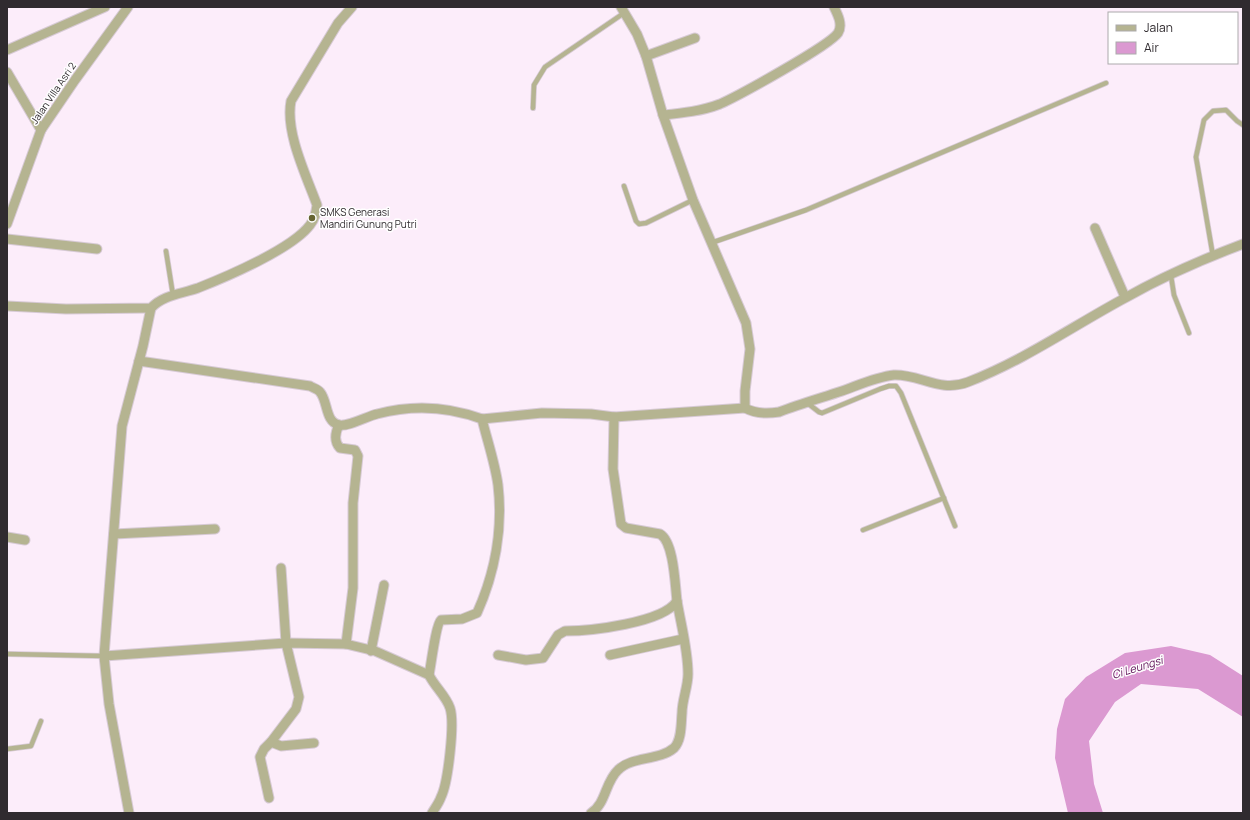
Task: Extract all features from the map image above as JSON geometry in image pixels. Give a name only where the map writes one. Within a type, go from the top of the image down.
[{"type":"street","points":[[7,50],[105,7]]},
{"type":"street","name":"Jalan Villa Asri 2","points":[[7,224],[41,130],[128,7]]},
{"type":"street","points":[[128,813],[109,704],[104,656],[122,426],[151,308],[158,300],[202,286],[286,246],[310,225],[315,216],[317,205],[291,131],[289,111],[291,101],[300,83],[338,23],[352,7]]},
{"type":"street","points":[[663,115],[690,113],[720,104],[810,54],[834,38],[838,32],[840,23],[834,7]]},
{"type":"street","points":[[623,10],[637,34],[646,56],[663,115],[693,200],[746,323],[750,349],[745,391],[745,408]]},
{"type":"street","points":[[646,56],[695,38]]},
{"type":"street","points":[[7,72],[41,130]]},
{"type":"street","points":[[1095,228],[1125,297]]},
{"type":"street","points":[[7,239],[97,248]]},
{"type":"street","points":[[139,361],[310,386],[319,390],[325,399],[332,421],[339,425],[349,424],[377,414],[418,406],[441,407],[466,413],[482,419],[542,413],[591,414],[614,417],[745,408],[765,414],[779,412],[878,378],[894,375],[905,376],[951,387],[966,383],[987,374],[1033,350],[1125,297],[1213,256],[1243,244]]},
{"type":"street","points":[[7,306],[66,309],[151,308]]},
{"type":"street","points":[[598,812],[614,774],[619,769],[628,764],[666,754],[676,746],[680,733],[688,675],[667,540],[660,534],[626,528],[622,524],[613,469],[614,417]]},
{"type":"street","points":[[429,675],[438,622],[441,620],[462,619],[477,613],[494,566],[498,541],[498,484],[482,419]]},
{"type":"street","points":[[339,425],[336,432],[337,445],[340,448],[355,450],[358,456],[353,503],[353,588],[346,644]]},
{"type":"street","points":[[114,534],[215,529]]},
{"type":"street","points":[[7,537],[25,540]]},
{"type":"street","points":[[269,798],[260,757],[264,749],[272,742],[296,709],[299,697],[286,642],[281,568]]},
{"type":"street","points":[[371,651],[384,585]]},
{"type":"street","points":[[498,655],[526,660],[543,658],[558,635],[565,631],[615,627],[662,614],[670,610],[676,602]]},
{"type":"street","points":[[610,655],[683,639]]},
{"type":"street","points":[[104,656],[286,642],[346,644],[371,651],[429,675],[451,710],[446,779],[442,796],[432,813]]},
{"type":"street","points":[[272,742],[282,746],[314,743]]},
{"type":"lane","points":[[533,108],[534,85],[545,67],[623,10]]},
{"type":"lane","points":[[711,243],[806,210],[1106,83]]},
{"type":"lane","points":[[1213,256],[1197,168],[1197,146],[1204,120],[1213,111],[1226,110],[1243,125]]},
{"type":"lane","points":[[624,186],[636,221],[639,224],[646,223],[693,200]]},
{"type":"lane","points":[[166,251],[172,295]]},
{"type":"lane","points":[[1171,276],[1174,294],[1189,333]]},
{"type":"lane","points":[[806,402],[822,413],[888,386],[896,386],[902,393],[955,526]]},
{"type":"lane","points":[[863,530],[944,498]]},
{"type":"lane","points":[[7,654],[104,656]]},
{"type":"lane","points":[[7,749],[31,746],[41,721]]},
{"type":"water","name":"Ci Leungsi","points":[[1171,646],[1210,655],[1243,676],[1243,717],[1198,689],[1141,684],[1115,702],[1089,741],[1094,784],[1103,813],[1068,813],[1055,758],[1057,729],[1065,699],[1086,677],[1125,653]]},
{"type":"place","name":"SMKS Generasi Mandiri Gunung Putri","points":[[312,218]]}]
